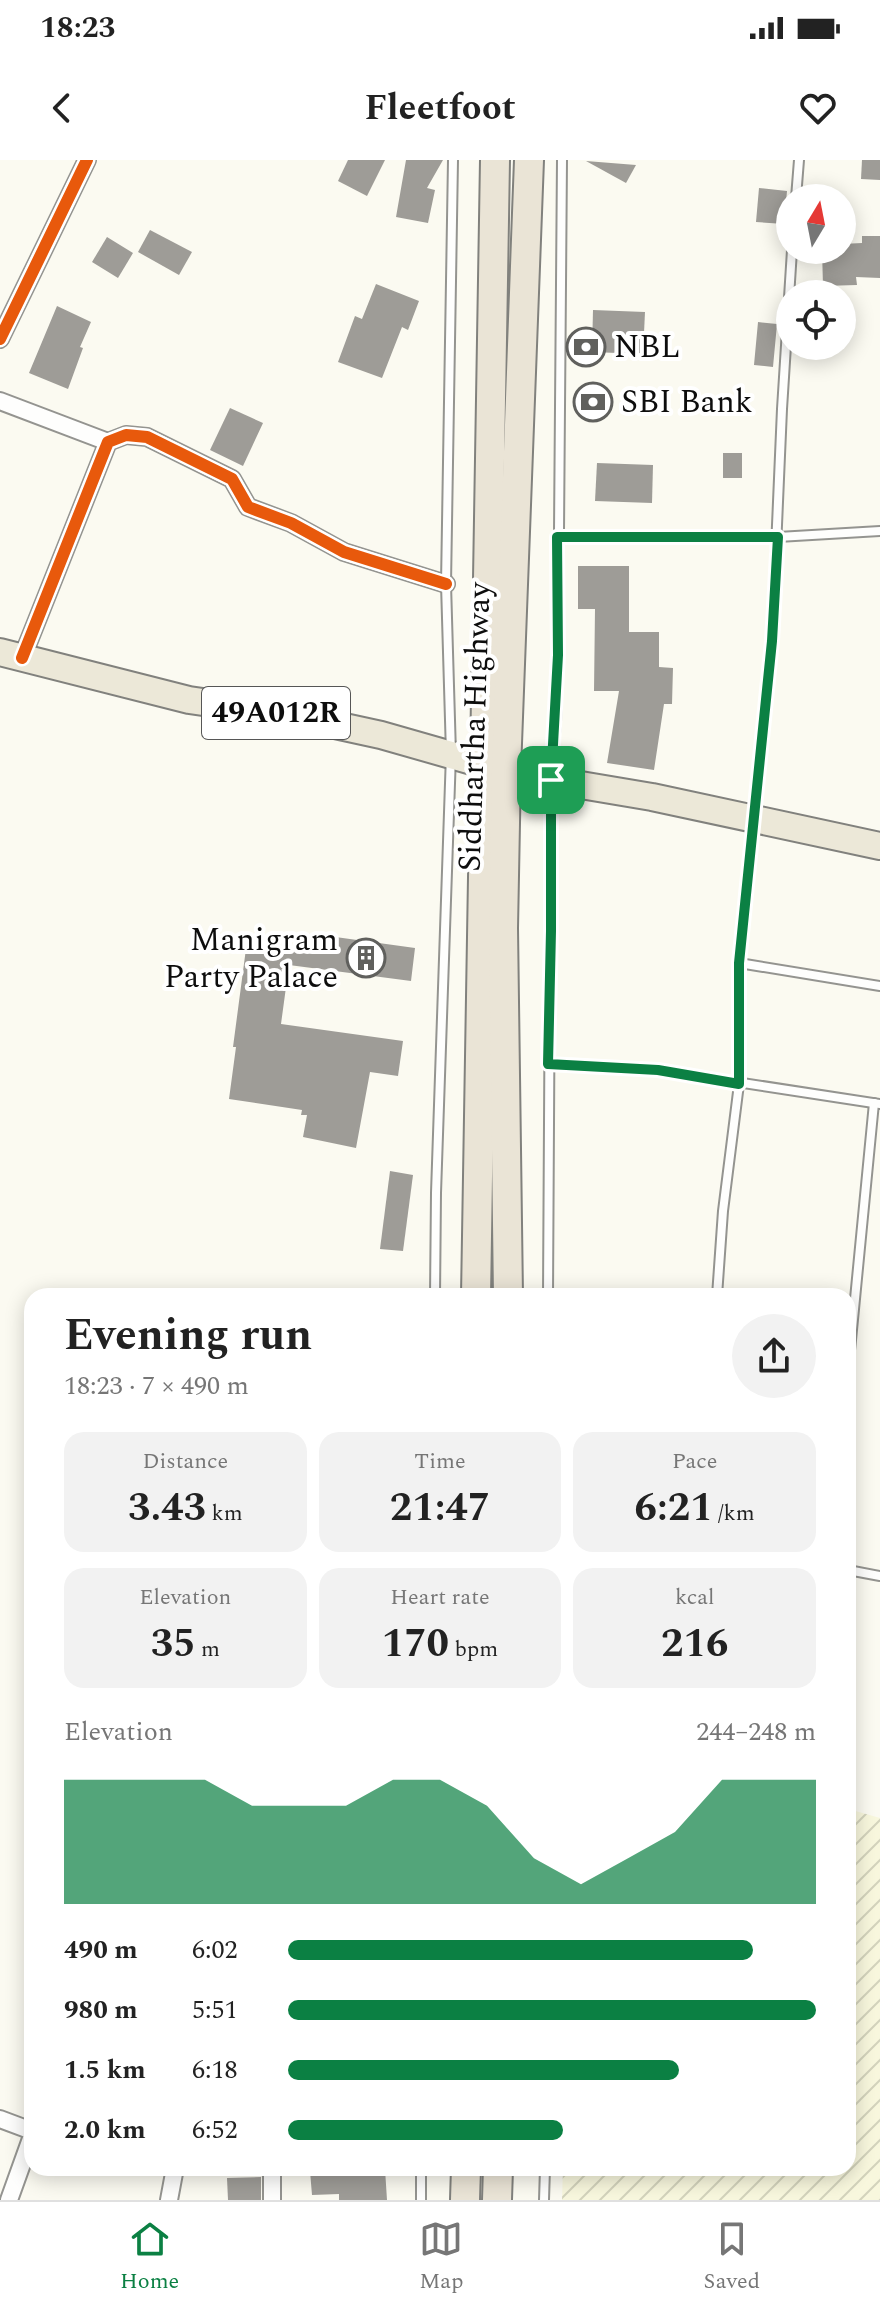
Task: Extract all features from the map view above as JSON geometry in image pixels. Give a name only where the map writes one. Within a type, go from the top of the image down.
[{"type":"highway","name":"Siddhartha Highway","points":[[495,160],[496,768],[503,928],[508,1288]]},
{"type":"highway","name":"Siddhartha Highway","points":[[476,1288],[496,768],[529,160]]},
{"type":"highway","points":[[465,2200],[466,2176]]},
{"type":"highway","points":[[497,2200],[498,2176]]},
{"type":"main road","name":"49A012R","points":[[11,655],[189,700],[280,713],[381,735],[496,768],[652,797],[880,846]]},
{"type":"street","points":[[0,339],[87,160]]},
{"type":"street","points":[[0,401],[108,442],[126,435],[147,437],[232,479],[248,507],[291,523],[344,552],[446,584]]},
{"type":"street","points":[[11,655],[108,442]]},
{"type":"street","points":[[0,2119],[24,2130]]},
{"type":"street","points":[[9,2200],[24,2157]]},
{"type":"street","points":[[169,2200],[174,2176]]},
{"type":"street","points":[[272,2176],[272,2200]]},
{"type":"lane","points":[[435,1288],[451,754],[446,584],[453,160]]},
{"type":"lane","points":[[548,1288],[551,780],[558,655],[562,160]]},
{"type":"lane","points":[[797,184],[799,160]]},
{"type":"lane","points":[[718,1288],[723,1211],[739,1084],[739,963],[772,641],[791,264]]},
{"type":"lane","points":[[557,537],[778,537],[880,531]]},
{"type":"lane","points":[[739,963],[880,986]]},
{"type":"lane","points":[[548,1064],[658,1070],[877,1103],[856,1297]]},
{"type":"lane","points":[[856,1572],[880,1576]]},
{"type":"lane","points":[[421,2176],[421,2200]]},
{"type":"lane","points":[[544,2200],[545,2176]]},
{"type":"green space","points":[[856,1811],[880,1818],[880,2200],[562,2200],[563,2176],[856,2176]]},
{"type":"building","points":[[348,160],[385,160],[367,196],[338,181]]},
{"type":"building","points":[[406,160],[443,160],[427,188],[435,190],[428,223],[396,217]]},
{"type":"building","points":[[862,160],[880,160],[880,180],[861,179]]},
{"type":"building","points":[[586,161],[636,165],[626,183]]},
{"type":"building","points":[[759,188],[776,190],[776,223],[756,222]]},
{"type":"building","points":[[150,230],[192,252],[179,275],[138,252]]},
{"type":"building","points":[[862,236],[880,236],[880,278],[856,277],[857,285],[856,280],[823,280],[822,264],[856,264],[856,243],[862,243]]},
{"type":"building","points":[[107,237],[133,253],[118,278],[92,262]]},
{"type":"building","points":[[376,284],[419,301],[408,330],[402,327],[382,378],[338,362],[355,316],[362,319]]},
{"type":"building","points":[[57,306],[91,322],[68,389],[29,373]]},
{"type":"building","points":[[593,310],[645,312],[643,354],[592,352]]},
{"type":"building","points":[[758,322],[776,324],[773,367],[754,365]]},
{"type":"building","points":[[230,408],[263,423],[243,466],[210,450]]},
{"type":"building","points":[[723,453],[742,453],[742,478],[723,478]]},
{"type":"building","points":[[597,463],[653,465],[652,503],[595,501]]},
{"type":"building","points":[[578,566],[629,566],[629,632],[659,632],[659,667],[673,668],[672,704],[664,704],[654,770],[607,763],[619,691],[594,691],[595,609],[578,609]]},
{"type":"building","points":[[321,935],[415,948],[411,981],[289,965],[281,1024],[403,1041],[398,1076],[370,1072],[356,1148],[303,1137],[307,1115],[301,1115],[302,1110],[229,1099],[247,941],[319,952]]},
{"type":"building","points":[[390,1171],[413,1175],[403,1251],[380,1249]]},
{"type":"building","points":[[310,2176],[385,2176],[387,2200],[339,2200],[339,2194],[312,2195]]},
{"type":"building","points":[[261,2177],[261,2200],[228,2200],[227,2178]]},
{"type":"cycle path","points":[[0,339],[87,160]]},
{"type":"cycle path","points":[[22,658],[108,442],[126,435],[147,437],[232,479],[248,507],[291,523],[344,552],[446,584]]},
{"type":"place","name":"NBL","points":[[586,347]]},
{"type":"place","name":"SBI Bank","points":[[593,402]]},
{"type":"place","name":"Manigram Party Palace","points":[[366,958]]},
{"type":"route","points":[[557,537],[778,537],[756,820],[739,963],[739,1084],[658,1070],[548,1064],[551,780],[558,655],[557,537]]}]
